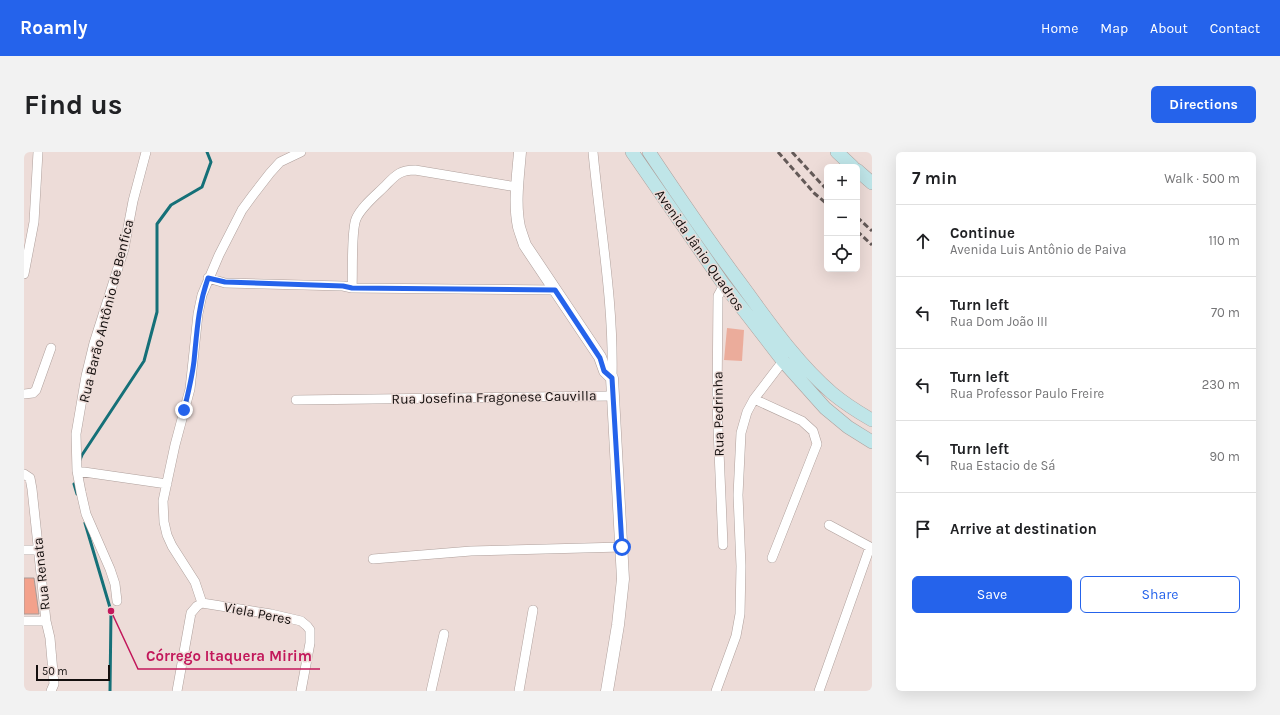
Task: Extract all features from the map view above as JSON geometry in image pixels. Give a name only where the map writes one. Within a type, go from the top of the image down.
[{"type":"main road","name":"Avenida Jânio Quadros","points":[[632,152],[724,285],[775,341]]},
{"type":"main road","name":"Avenida Jânio Quadros","points":[[649,152],[775,341]]},
{"type":"main road","points":[[837,152],[850,164]]},
{"type":"main road","points":[[860,173],[872,184]]},
{"type":"main road","points":[[775,341],[783,361],[813,395],[834,416],[872,442]]},
{"type":"main road","points":[[775,341],[843,402],[872,420]]},
{"type":"main road","points":[[834,416],[843,402]]},
{"type":"street","points":[[24,274],[34,222],[38,152]]},
{"type":"street","name":"Rua Barão Antônio de Benfica","points":[[117,601],[115,584],[110,569],[86,514],[77,471],[76,434],[86,376],[94,342],[124,249],[133,201],[146,152]]},
{"type":"street","points":[[520,152],[517,187],[517,215],[519,229],[525,245],[600,358],[604,371],[612,378]]},
{"type":"street","points":[[593,152],[610,313],[612,396],[623,579],[620,610],[607,691]]},
{"type":"street","points":[[177,691],[192,613],[197,606],[202,603],[195,582],[167,535],[164,522],[163,501],[175,445],[190,389],[198,314],[202,295],[208,278],[235,224],[253,195],[280,162],[295,153]]},
{"type":"street","points":[[352,288],[353,234],[355,220],[370,201],[397,174],[406,170],[415,170],[517,187]]},
{"type":"street","points":[[208,278],[233,283],[343,286],[352,288],[555,290]]},
{"type":"street","name":"Rua Pedrinha","points":[[723,545],[717,404],[718,296],[724,285]]},
{"type":"street","points":[[24,394],[33,393],[36,390],[52,348]]},
{"type":"street","points":[[716,691],[736,636],[740,614],[741,566],[738,495],[742,432],[747,412],[754,399],[783,361]]},
{"type":"street","name":"Rua Josefina Fragonese Cauvilla","points":[[296,400],[612,396]]},
{"type":"street","points":[[754,399],[806,424],[813,431],[817,444],[772,558]]},
{"type":"street","points":[[77,471],[167,484]]},
{"type":"street","name":"Rua Renata","points":[[27,476],[38,550],[46,621],[50,638],[54,684],[51,691]]},
{"type":"street","points":[[819,691],[871,548],[829,526]]},
{"type":"street","points":[[373,558],[472,550],[622,547]]},
{"type":"street","points":[[24,550],[38,550]]},
{"type":"street","name":"Viela Peres","points":[[202,603],[271,614],[301,621],[308,626],[310,630],[310,643],[301,691]]},
{"type":"street","points":[[519,691],[532,610]]},
{"type":"street","points":[[24,621],[46,621]]},
{"type":"street","points":[[431,691],[444,634]]},
{"type":"shaded area","points":[[727,328],[744,330],[742,361],[724,360]]},
{"type":"building","points":[[24,578],[34,578],[39,614],[24,614]]},
{"type":"waterway","points":[[80,460],[144,361],[157,312],[157,224],[171,205],[202,187],[211,162],[207,152]]},
{"type":"waterway","points":[[74,484],[77,494]]},
{"type":"waterway","points":[[85,523],[111,611],[110,691]]},
{"type":"railway","points":[[778,152],[814,193],[824,201]]},
{"type":"railway","points":[[792,152],[824,187]]},
{"type":"railway","points":[[860,220],[872,231]]},
{"type":"railway","points":[[860,234],[872,245]]},
{"type":"place","name":"Córrego Itaquera Mirim","points":[[111,611]]},
{"type":"route","points":[[184,410],[190,389],[194,362],[198,314],[202,295],[208,278],[225,282],[264,285],[343,286],[352,288],[555,290],[600,358],[604,371],[612,378],[622,547]]}]
